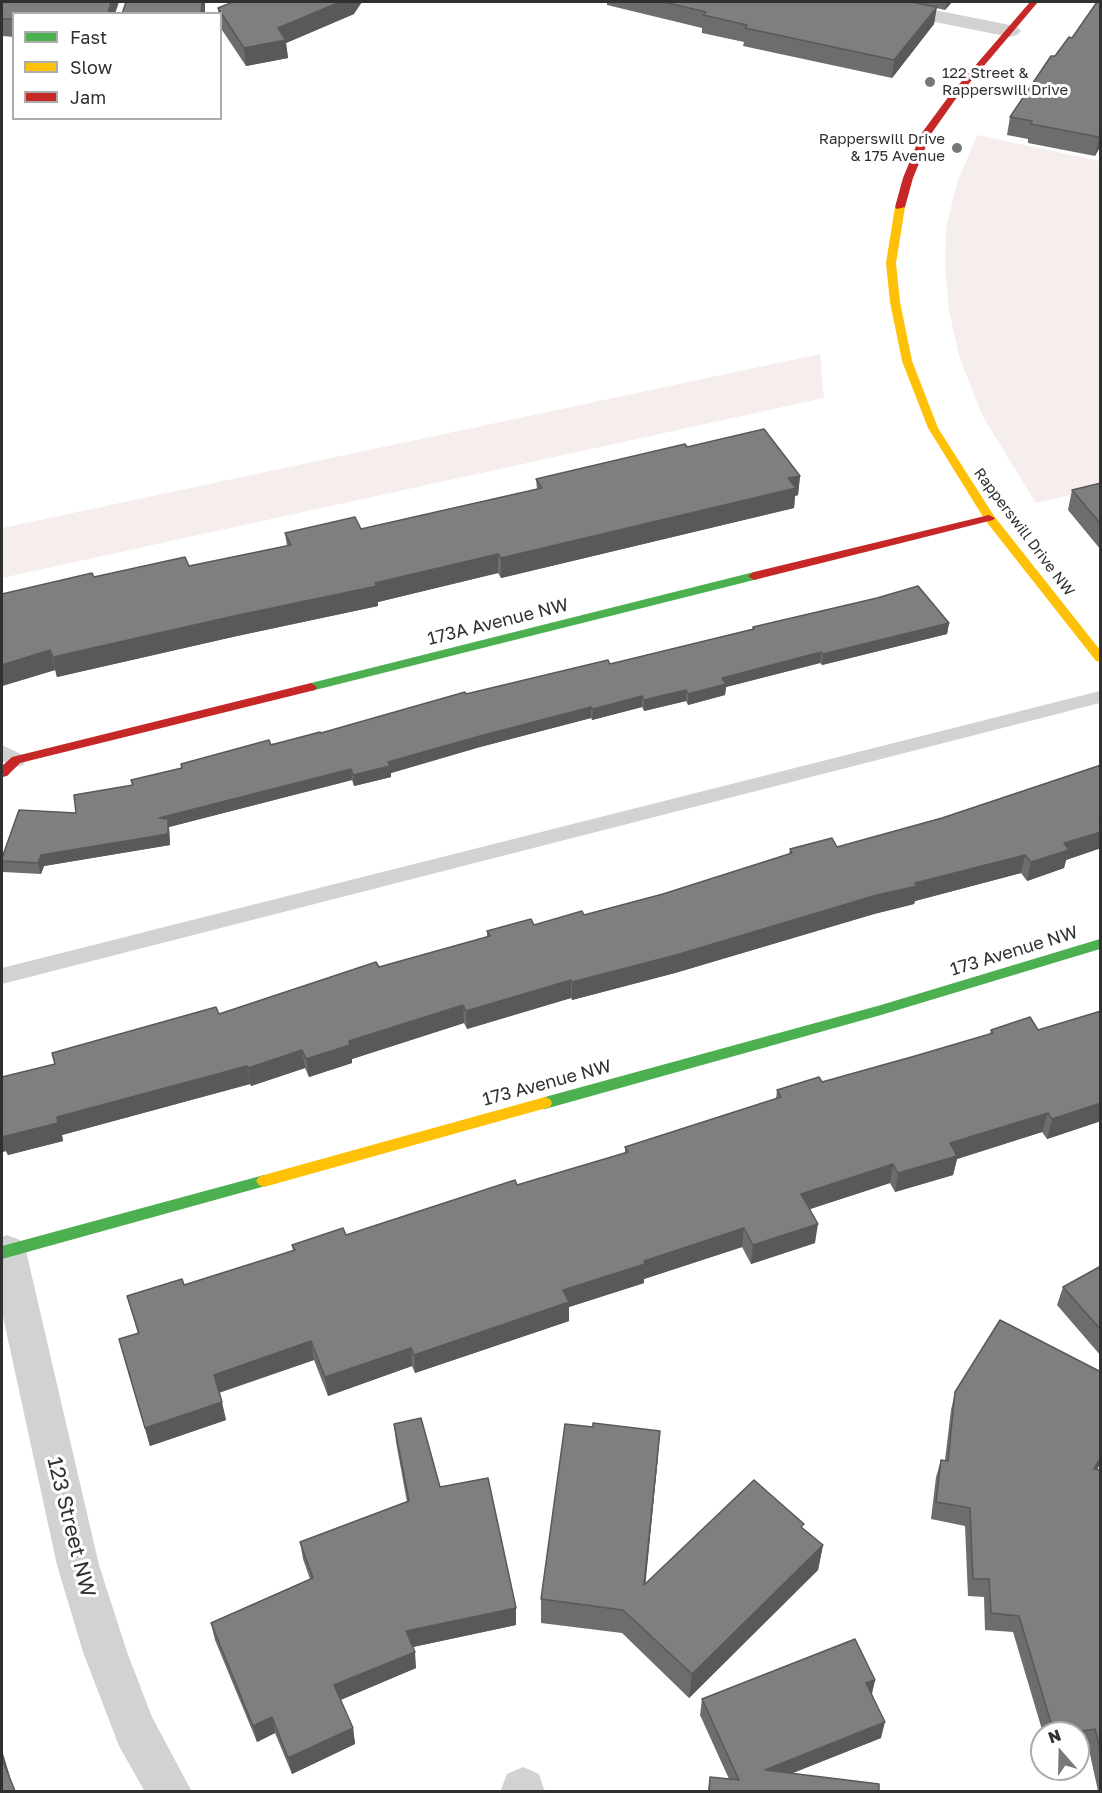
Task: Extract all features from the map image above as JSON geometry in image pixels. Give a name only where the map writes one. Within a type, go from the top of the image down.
[{"type":"street","points":[[865,2],[1010,31]]},
{"type":"street","name":"Rapperswill Drive NW","points":[[1034,2],[952,98],[927,134],[908,178],[896,224],[891,263],[895,302],[905,351],[918,394],[933,428],[950,459],[989,518],[1101,658]]},
{"type":"street","name":"173A Avenue NW","points":[[6,762],[989,518]]},
{"type":"street","name":"173 Avenue NW","points":[[4,1252],[881,1010],[1101,944]]},
{"type":"street","name":"123 Street NW","points":[[4,1252],[78,1565],[105,1652],[135,1730],[170,1791]]},
{"type":"lane","points":[[2,976],[1101,697]]},
{"type":"shaded area","points":[[977,135],[1100,161],[1100,488],[1036,503],[983,417],[960,359],[949,311],[945,268],[946,228],[957,183]]},
{"type":"shaded area","points":[[820,354],[824,398],[2,578],[2,528]]},
{"type":"building","points":[[2,2],[111,2],[108,12],[12,12],[12,19],[2,19]]},
{"type":"building","points":[[126,2],[202,2],[201,12],[123,12]]},
{"type":"building","points":[[233,2],[340,2],[278,28],[286,40],[244,48],[218,8]]},
{"type":"building","points":[[664,2],[911,2],[937,7],[894,60],[745,28],[747,25],[703,15],[706,12]]},
{"type":"building","points":[[1097,2],[1101,2],[1101,134],[1099,137],[1031,124],[1032,121],[1010,117],[1051,56],[1055,56],[1069,37],[1072,38]]},
{"type":"building","points":[[764,429],[800,476],[788,478],[796,488],[501,558],[498,554],[375,583],[377,586],[53,657],[50,650],[2,665],[2,594],[92,573],[94,577],[185,557],[189,566],[291,545],[285,533],[355,517],[361,529],[542,488],[536,479],[685,444],[687,447]]},
{"type":"building","points":[[1101,483],[1101,524],[1072,490]]},
{"type":"building","points":[[918,586],[949,623],[823,654],[821,652],[722,678],[726,684],[688,694],[686,690],[644,700],[642,696],[593,709],[591,707],[388,762],[390,766],[353,775],[351,769],[159,818],[168,819],[168,834],[41,855],[38,863],[2,861],[19,810],[76,813],[74,795],[133,785],[131,780],[182,768],[181,764],[269,740],[271,745],[465,692],[466,694],[608,660],[610,664]]},
{"type":"building","points":[[1101,765],[1101,817],[1099,818],[1101,832],[1064,843],[1069,850],[1031,862],[1025,855],[915,883],[917,886],[877,895],[676,955],[572,982],[571,980],[466,1011],[463,1005],[349,1041],[350,1045],[306,1059],[302,1050],[248,1068],[247,1066],[57,1117],[58,1123],[2,1137],[2,1077],[55,1064],[52,1053],[216,1007],[219,1014],[376,962],[379,967],[490,936],[487,931],[531,919],[534,925],[582,911],[584,915],[663,894],[792,853],[790,849],[832,838],[837,847],[942,818]]},
{"type":"building","points":[[1101,1011],[1101,1103],[1052,1119],[1048,1113],[950,1143],[957,1156],[898,1173],[893,1164],[801,1194],[818,1224],[753,1245],[744,1228],[644,1261],[645,1264],[563,1290],[569,1302],[414,1355],[411,1348],[325,1377],[311,1341],[214,1375],[222,1402],[145,1428],[119,1339],[139,1333],[127,1296],[182,1279],[184,1285],[295,1250],[292,1245],[343,1228],[346,1235],[515,1180],[517,1185],[628,1152],[625,1147],[781,1097],[777,1090],[819,1077],[822,1082],[915,1056],[993,1033],[991,1030],[1030,1017],[1038,1030]]},
{"type":"building","points":[[1101,1266],[1101,1330],[1063,1287]]},
{"type":"building","points":[[1000,1320],[1101,1372],[1101,1457],[1094,1469],[1101,1470],[1101,1752],[1095,1729],[1090,1730],[1090,1721],[1050,1721],[1019,1616],[991,1613],[989,1579],[973,1579],[970,1508],[936,1502],[941,1460],[948,1461],[955,1392]]},
{"type":"building","points":[[421,1418],[440,1487],[488,1478],[516,1608],[406,1631],[415,1652],[334,1685],[353,1728],[288,1758],[272,1717],[253,1726],[211,1623],[313,1578],[300,1542],[409,1501],[394,1424]]},
{"type":"building","points":[[593,1423],[660,1431],[644,1585],[754,1480],[804,1524],[801,1527],[823,1545],[692,1674],[623,1610],[541,1599],[565,1424],[593,1427]]},
{"type":"building","points":[[855,1639],[875,1680],[866,1683],[885,1722],[765,1770],[879,1784],[879,1791],[709,1791],[710,1777],[739,1780],[702,1699]]},
{"type":"building","points":[[2,1758],[4,1764],[15,1791],[2,1791]]},
{"type":"traffic: fast","points":[[311,687],[754,576]]},
{"type":"traffic: fast","points":[[545,1103],[881,1010],[1100,944]]},
{"type":"traffic: fast","points":[[2,1253],[264,1181]]},
{"type":"traffic: slow","points":[[900,207],[891,263],[895,302],[907,361],[933,428],[989,518],[1100,658]]},
{"type":"traffic: slow","points":[[264,1181],[545,1103]]},
{"type":"traffic: jam","points":[[900,207],[908,178],[926,134],[952,98],[1034,2]]},
{"type":"traffic: jam","points":[[754,576],[989,518]]},
{"type":"traffic: jam","points":[[2,773],[16,760],[311,687]]},
{"type":"place","name":"122 Street & Rapperswill Drive","points":[[930,82]]},
{"type":"place","name":"Rapperswill Drive & 175 Avenue","points":[[957,148]]}]
